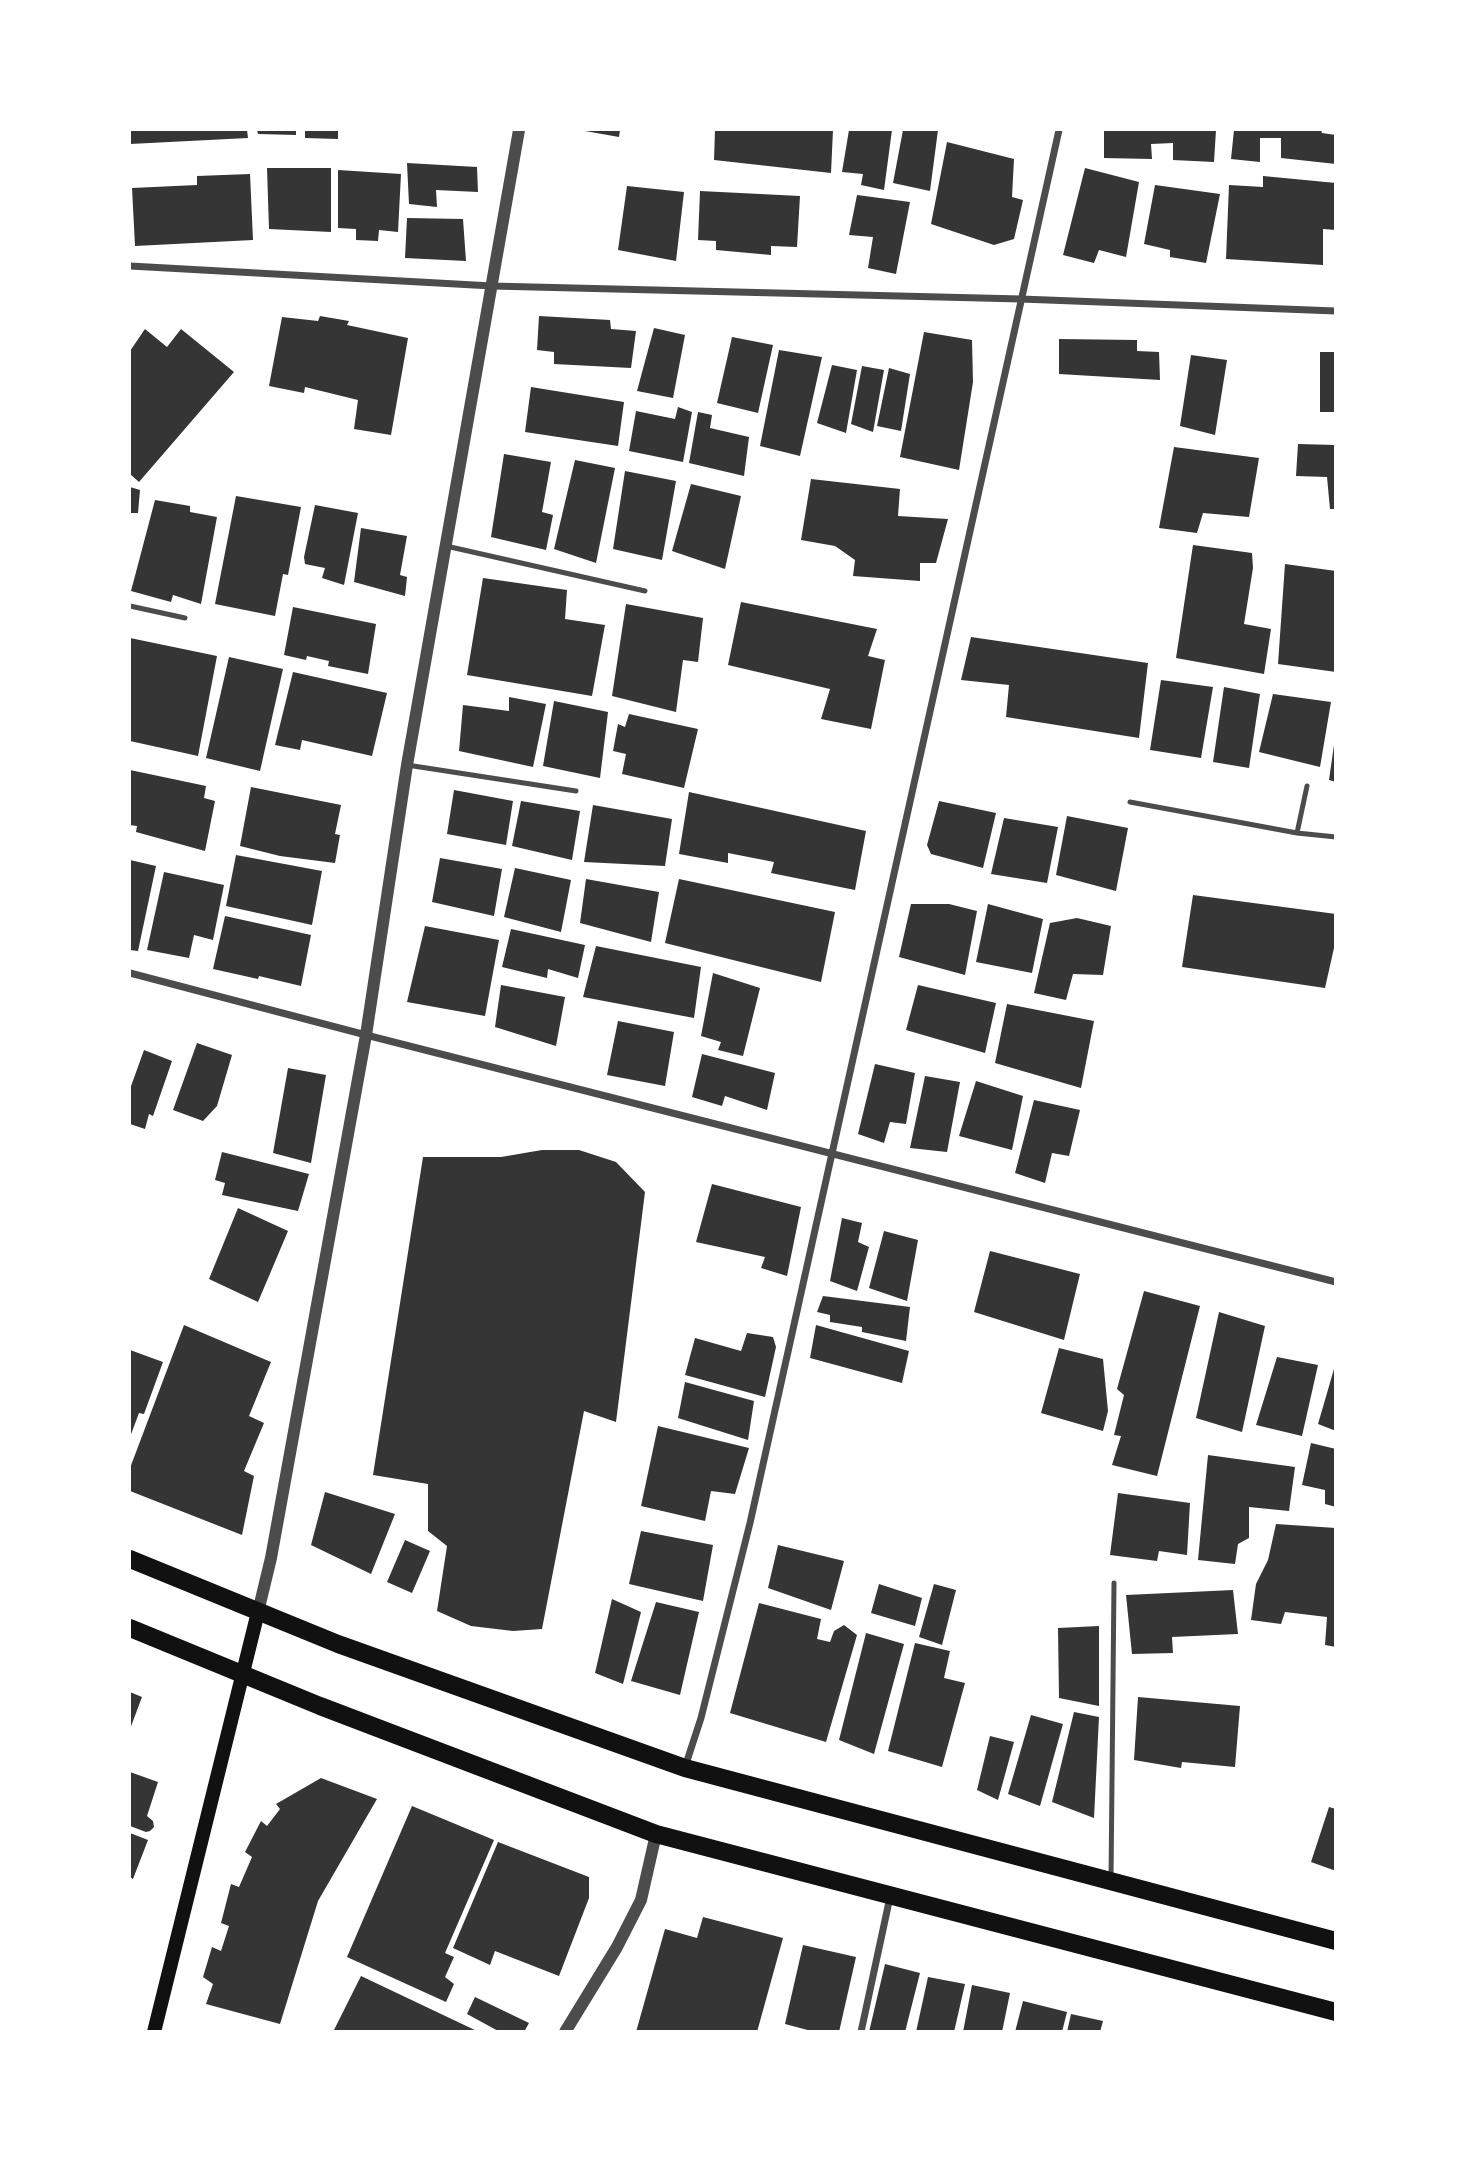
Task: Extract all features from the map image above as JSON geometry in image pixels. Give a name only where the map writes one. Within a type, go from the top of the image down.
[{"type":"main road","points":[[130,1559],[338,1644],[685,1768],[1335,1941]]},
{"type":"main road","points":[[154,2032],[258,1612]]},
{"type":"main road","points":[[130,1628],[656,1835],[1335,2012]]},
{"type":"street","points":[[258,1612],[271,1558],[366,1035],[408,765],[519,130]]},
{"type":"street","points":[[685,1768],[701,1718],[747,1536],[1059,130]]},
{"type":"street","points":[[130,265],[492,286],[1020,299],[1335,311]]},
{"type":"street","points":[[130,973],[1335,1282]]},
{"type":"street","points":[[565,2032],[617,1947],[641,1900],[656,1835]]},
{"type":"street","points":[[861,2032],[890,1897]]},
{"type":"lane","points":[[446,546],[645,591]]},
{"type":"lane","points":[[130,606],[185,618]]},
{"type":"lane","points":[[408,765],[576,791]]},
{"type":"lane","points":[[1297,833],[1307,786]]},
{"type":"lane","points":[[1130,802],[1297,833],[1335,837]]},
{"type":"lane","points":[[1111,1882],[1114,1583]]},
{"type":"building","points":[[130,130],[247,130],[248,138],[130,144]]},
{"type":"building","points":[[257,130],[296,130],[296,135],[258,134]]},
{"type":"building","points":[[305,130],[338,130],[338,139],[305,138]]},
{"type":"building","points":[[585,130],[620,130],[619,137]]},
{"type":"building","points":[[715,130],[833,130],[831,173],[714,160]]},
{"type":"building","points":[[849,130],[892,130],[884,190],[861,185],[863,174],[842,172]]},
{"type":"building","points":[[903,130],[938,130],[930,191],[893,183]]},
{"type":"building","points":[[1104,130],[1216,130],[1214,162],[1173,160],[1173,143],[1151,144],[1152,159],[1104,158]]},
{"type":"building","points":[[1234,130],[1321,130],[1322,133],[1336,135],[1336,164],[1281,158],[1281,138],[1260,138],[1260,162],[1231,159]]},
{"type":"building","points":[[947,142],[1014,159],[1012,197],[1023,200],[1014,239],[994,245],[931,224]]},
{"type":"building","points":[[407,163],[477,167],[478,192],[436,190],[437,207],[409,204]]},
{"type":"building","points":[[267,168],[331,168],[331,232],[269,229]]},
{"type":"building","points":[[1085,168],[1139,182],[1126,257],[1099,250],[1094,263],[1063,255]]},
{"type":"building","points":[[338,170],[401,174],[398,232],[379,230],[378,241],[356,240],[356,229],[338,228]]},
{"type":"building","points":[[250,174],[253,240],[135,246],[132,188],[197,185],[197,176]]},
{"type":"building","points":[[1263,176],[1336,183],[1336,230],[1323,229],[1323,265],[1226,259],[1229,185],[1263,187]]},
{"type":"building","points":[[1155,185],[1220,194],[1206,263],[1170,257],[1170,250],[1144,244]]},
{"type":"building","points":[[627,186],[684,192],[676,261],[618,250]]},
{"type":"building","points":[[700,191],[800,196],[797,247],[771,246],[771,255],[716,250],[716,241],[698,240]]},
{"type":"building","points":[[857,195],[910,202],[896,274],[868,268],[873,237],[849,235]]},
{"type":"building","points":[[407,218],[463,219],[466,261],[405,258]]},
{"type":"building","points":[[320,316],[349,321],[347,325],[408,338],[391,435],[354,429],[358,400],[305,387],[304,393],[269,386],[282,317],[318,321]]},
{"type":"building","points":[[539,316],[610,320],[611,329],[636,331],[631,368],[554,364],[554,352],[537,350]]},
{"type":"building","points":[[654,328],[685,335],[673,398],[637,391]]},
{"type":"building","points":[[145,329],[167,347],[181,329],[234,372],[139,482],[130,474],[130,351]]},
{"type":"building","points":[[924,332],[972,340],[973,382],[959,470],[900,457]]},
{"type":"building","points":[[732,337],[773,345],[758,413],[717,403]]},
{"type":"building","points":[[1059,339],[1137,340],[1137,351],[1159,352],[1160,380],[1059,374]]},
{"type":"building","points":[[779,350],[822,357],[800,456],[760,446]]},
{"type":"building","points":[[1320,352],[1336,352],[1336,412],[1320,412]]},
{"type":"building","points":[[1191,355],[1227,360],[1215,435],[1180,426]]},
{"type":"building","points":[[832,365],[857,370],[846,433],[817,423]]},
{"type":"building","points":[[862,366],[884,370],[873,432],[851,424]]},
{"type":"building","points":[[889,368],[910,374],[901,431],[877,426]]},
{"type":"building","points":[[531,387],[624,402],[618,446],[525,432]]},
{"type":"building","points":[[678,407],[692,412],[683,462],[629,451],[636,411],[675,419]]},
{"type":"building","points":[[698,412],[712,415],[710,428],[749,437],[744,476],[689,463]]},
{"type":"building","points":[[1298,444],[1336,445],[1336,509],[1330,509],[1327,477],[1296,476]]},
{"type":"building","points":[[1174,447],[1259,458],[1249,517],[1203,513],[1197,533],[1159,528]]},
{"type":"building","points":[[504,454],[551,462],[542,512],[553,515],[546,550],[491,537]]},
{"type":"building","points":[[575,460],[615,468],[596,563],[554,549]]},
{"type":"building","points":[[625,471],[676,481],[662,560],[613,549]]},
{"type":"building","points":[[811,479],[900,489],[898,516],[948,519],[936,563],[920,563],[920,581],[853,576],[855,560],[835,546],[801,540]]},
{"type":"building","points":[[691,484],[741,496],[725,569],[672,551]]},
{"type":"building","points":[[130,487],[140,490],[138,513],[130,513]]},
{"type":"building","points":[[236,496],[301,507],[288,575],[283,574],[275,616],[215,604]]},
{"type":"building","points":[[155,500],[190,506],[190,512],[217,517],[201,604],[173,595],[171,602],[131,591]]},
{"type":"building","points":[[315,505],[358,513],[344,585],[322,578],[325,568],[305,564],[304,557]]},
{"type":"building","points":[[361,528],[407,536],[400,575],[407,577],[405,596],[354,582]]},
{"type":"building","points":[[1193,545],[1252,553],[1253,568],[1244,624],[1271,629],[1264,674],[1176,658]]},
{"type":"building","points":[[1285,564],[1336,571],[1336,672],[1278,664]]},
{"type":"building","points":[[483,578],[567,590],[565,619],[605,625],[592,696],[467,675]]},
{"type":"building","points":[[741,602],[877,629],[868,656],[885,660],[871,729],[821,719],[830,689],[728,665]]},
{"type":"building","points":[[626,604],[703,618],[698,662],[683,660],[676,712],[612,696]]},
{"type":"building","points":[[293,607],[376,624],[368,674],[328,666],[329,661],[307,656],[306,660],[284,655]]},
{"type":"building","points":[[971,637],[1148,663],[1139,738],[1006,717],[1009,685],[961,680]]},
{"type":"building","points":[[130,638],[217,656],[198,756],[130,741]]},
{"type":"building","points":[[229,657],[283,669],[260,771],[206,758]]},
{"type":"building","points":[[293,672],[387,693],[372,756],[302,740],[300,750],[275,745]]},
{"type":"building","points":[[1161,680],[1213,687],[1201,758],[1150,750]]},
{"type":"building","points":[[1224,687],[1260,694],[1249,768],[1213,762]]},
{"type":"building","points":[[1273,694],[1331,702],[1320,767],[1259,752]]},
{"type":"building","points":[[509,697],[546,704],[533,767],[459,751],[463,705],[509,711]]},
{"type":"building","points":[[554,701],[608,712],[600,778],[543,766]]},
{"type":"building","points":[[629,714],[698,729],[684,788],[622,774],[626,754],[613,751],[618,724],[625,727]]},
{"type":"building","points":[[1336,745],[1336,782],[1329,780]]},
{"type":"building","points":[[130,770],[206,786],[204,798],[215,801],[205,851],[136,832],[137,826],[130,825]]},
{"type":"building","points":[[251,787],[341,805],[335,834],[340,835],[335,863],[280,856],[240,846]]},
{"type":"building","points":[[454,790],[513,801],[506,845],[447,834]]},
{"type":"building","points":[[689,792],[866,831],[855,890],[771,873],[774,862],[728,853],[728,863],[679,854]]},
{"type":"building","points":[[521,801],[580,811],[572,860],[512,846]]},
{"type":"building","points":[[939,801],[996,813],[983,868],[931,854],[927,845]]},
{"type":"building","points":[[593,805],[672,819],[665,866],[584,862]]},
{"type":"building","points":[[1067,816],[1128,828],[1116,891],[1056,875]]},
{"type":"building","points":[[1004,818],[1058,827],[1047,883],[991,874]]},
{"type":"building","points":[[236,855],[322,871],[312,925],[226,906]]},
{"type":"building","points":[[440,858],[502,869],[494,916],[432,902]]},
{"type":"building","points":[[130,860],[156,866],[138,951],[130,950]]},
{"type":"building","points":[[515,868],[571,880],[561,932],[504,917]]},
{"type":"building","points":[[164,872],[224,885],[213,940],[194,935],[189,958],[147,950]]},
{"type":"building","points":[[586,879],[659,892],[651,942],[580,923]]},
{"type":"building","points":[[679,879],[835,912],[821,982],[665,943]]},
{"type":"building","points":[[1193,895],[1336,914],[1336,939],[1325,988],[1182,967]]},
{"type":"building","points":[[911,904],[949,904],[977,911],[965,975],[899,957]]},
{"type":"building","points":[[988,904],[1043,919],[1032,973],[976,962]]},
{"type":"building","points":[[225,916],[311,935],[301,986],[213,969]]},
{"type":"building","points":[[1077,918],[1111,926],[1103,975],[1073,974],[1066,1000],[1034,993],[1050,923]]},
{"type":"building","points":[[425,926],[499,940],[485,1016],[407,1002]]},
{"type":"building","points":[[511,929],[585,945],[578,978],[548,969],[547,978],[502,967]]},
{"type":"building","points":[[596,946],[701,967],[694,1018],[583,997]]},
{"type":"building","points":[[713,973],[760,988],[743,1056],[718,1050],[721,1042],[701,1036]]},
{"type":"building","points":[[501,985],[565,997],[556,1046],[495,1027]]},
{"type":"building","points":[[918,985],[996,1003],[985,1053],[906,1030]]},
{"type":"building","points":[[1007,1004],[1094,1021],[1081,1088],[995,1063]]},
{"type":"building","points":[[618,1021],[674,1032],[665,1086],[607,1075]]},
{"type":"building","points":[[197,1043],[232,1055],[217,1106],[203,1121],[173,1110]]},
{"type":"building","points":[[144,1050],[172,1061],[153,1116],[149,1114],[145,1129],[130,1124],[130,1089]]},
{"type":"building","points":[[702,1054],[775,1073],[767,1110],[725,1096],[722,1106],[692,1097]]},
{"type":"building","points":[[875,1064],[915,1073],[906,1124],[890,1122],[884,1143],[858,1134]]},
{"type":"building","points":[[288,1068],[326,1075],[311,1163],[273,1153]]},
{"type":"building","points":[[925,1076],[960,1082],[947,1152],[910,1148]]},
{"type":"building","points":[[976,1081],[1023,1096],[1012,1150],[959,1136]]},
{"type":"building","points":[[1034,1100],[1080,1110],[1069,1156],[1052,1153],[1045,1183],[1015,1173]]},
{"type":"building","points":[[542,1150],[579,1150],[616,1162],[645,1192],[616,1422],[584,1411],[542,1629],[513,1631],[471,1626],[437,1611],[447,1546],[428,1531],[428,1484],[373,1475],[423,1157],[501,1157]]},
{"type":"building","points":[[222,1152],[309,1174],[298,1211],[222,1195],[225,1183],[215,1180]]},
{"type":"building","points":[[712,1184],[801,1207],[787,1276],[761,1268],[765,1257],[696,1242]]},
{"type":"building","points":[[238,1208],[288,1231],[258,1302],[209,1279]]},
{"type":"building","points":[[842,1218],[862,1223],[858,1242],[869,1247],[857,1291],[830,1281]]},
{"type":"building","points":[[884,1231],[918,1240],[907,1301],[869,1288]]},
{"type":"building","points":[[990,1251],[1080,1274],[1064,1340],[974,1312]]},
{"type":"building","points":[[1144,1291],[1200,1306],[1157,1476],[1112,1465],[1121,1436],[1114,1435],[1124,1395],[1117,1389]]},
{"type":"building","points":[[823,1296],[910,1307],[906,1341],[862,1332],[862,1327],[830,1322],[830,1315],[817,1312]]},
{"type":"building","points":[[1219,1312],[1265,1326],[1242,1432],[1196,1418]]},
{"type":"building","points":[[184,1325],[271,1362],[249,1416],[264,1423],[244,1471],[254,1476],[242,1535],[130,1491],[130,1468]]},
{"type":"building","points":[[816,1325],[909,1351],[902,1383],[810,1358]]},
{"type":"building","points":[[747,1333],[773,1337],[776,1347],[765,1397],[685,1375],[695,1338],[741,1351]]},
{"type":"building","points":[[1059,1348],[1103,1359],[1108,1411],[1103,1431],[1041,1413]]},
{"type":"building","points":[[130,1350],[163,1362],[144,1414],[139,1413],[130,1437]]},
{"type":"building","points":[[1277,1357],[1318,1365],[1302,1436],[1256,1425]]},
{"type":"building","points":[[1336,1362],[1336,1431],[1318,1424]]},
{"type":"building","points":[[685,1382],[754,1401],[748,1440],[678,1418]]},
{"type":"building","points":[[658,1426],[749,1448],[735,1494],[711,1491],[705,1521],[641,1506]]},
{"type":"building","points":[[1311,1443],[1336,1449],[1336,1507],[1325,1504],[1325,1490],[1302,1485]]},
{"type":"building","points":[[1208,1455],[1295,1467],[1289,1511],[1249,1507],[1249,1538],[1238,1544],[1235,1564],[1198,1560]]},
{"type":"building","points":[[325,1492],[395,1514],[371,1574],[311,1545]]},
{"type":"building","points":[[1118,1493],[1190,1503],[1187,1555],[1159,1551],[1157,1561],[1110,1555]]},
{"type":"building","points":[[1276,1524],[1336,1528],[1336,1647],[1325,1645],[1327,1617],[1285,1612],[1281,1624],[1251,1620],[1256,1584],[1268,1560]]},
{"type":"building","points":[[641,1531],[713,1545],[703,1601],[629,1584]]},
{"type":"building","points":[[405,1540],[430,1551],[412,1593],[387,1582]]},
{"type":"building","points":[[778,1545],[844,1561],[831,1610],[768,1588]]},
{"type":"building","points":[[879,1584],[922,1598],[915,1626],[871,1613]]},
{"type":"building","points":[[934,1584],[956,1590],[942,1645],[919,1637]]},
{"type":"building","points":[[1233,1590],[1238,1634],[1172,1637],[1173,1653],[1132,1654],[1126,1595]]},
{"type":"building","points":[[612,1599],[641,1612],[623,1684],[595,1673]]},
{"type":"building","points":[[656,1602],[699,1612],[680,1695],[631,1681]]},
{"type":"building","points":[[759,1603],[821,1619],[817,1639],[830,1642],[834,1631],[844,1625],[857,1635],[826,1742],[730,1713]]},
{"type":"building","points":[[1099,1626],[1099,1706],[1059,1698],[1058,1628]]},
{"type":"building","points":[[866,1633],[904,1644],[874,1754],[839,1740]]},
{"type":"building","points":[[915,1643],[950,1651],[944,1678],[965,1683],[942,1767],[888,1751]]},
{"type":"building","points":[[130,1692],[142,1697],[130,1729]]},
{"type":"building","points":[[1138,1697],[1240,1706],[1235,1767],[1182,1762],[1181,1768],[1134,1760]]},
{"type":"building","points":[[1074,1712],[1099,1717],[1094,1818],[1052,1802]]},
{"type":"building","points":[[1031,1715],[1063,1724],[1040,1806],[1008,1794]]},
{"type":"building","points":[[990,1736],[1014,1742],[998,1800],[977,1790]]},
{"type":"building","points":[[130,1772],[158,1782],[147,1816],[153,1821],[154,1827],[150,1831],[130,1826]]},
{"type":"building","points":[[321,1778],[377,1799],[318,1901],[280,2024],[206,2004],[213,1984],[203,1977],[212,1947],[221,1951],[229,1926],[221,1923],[231,1884],[239,1887],[252,1857],[245,1852],[261,1821],[267,1826],[280,1809],[276,1804]]},
{"type":"building","points":[[412,1806],[494,1840],[445,1953],[454,1957],[445,1977],[454,1984],[446,2002],[347,1957]]},
{"type":"building","points":[[1329,1807],[1336,1809],[1336,1871],[1311,1862]]},
{"type":"building","points":[[130,1833],[148,1840],[133,1879],[130,1877]]},
{"type":"building","points":[[498,1842],[589,1877],[589,1898],[559,1976],[495,1951],[490,1965],[453,1948]]},
{"type":"building","points":[[703,1917],[783,1938],[757,2032],[636,2032],[665,1929],[697,1938]]},
{"type":"building","points":[[803,1945],[856,1957],[839,2032],[815,2032],[785,2024]]},
{"type":"building","points":[[885,1964],[920,1973],[905,2032],[869,2032]]},
{"type":"building","points":[[361,1976],[479,2032],[333,2032]]},
{"type":"building","points":[[928,1977],[965,1984],[954,2032],[916,2032]]},
{"type":"building","points":[[972,1985],[1010,1993],[1002,2032],[963,2032]]},
{"type":"building","points":[[475,1997],[529,2023],[524,2032],[500,2032],[467,2014]]},
{"type":"building","points":[[1023,2001],[1067,2012],[1062,2032],[1015,2032]]},
{"type":"building","points":[[1071,2014],[1103,2021],[1100,2032],[1067,2032]]}]
